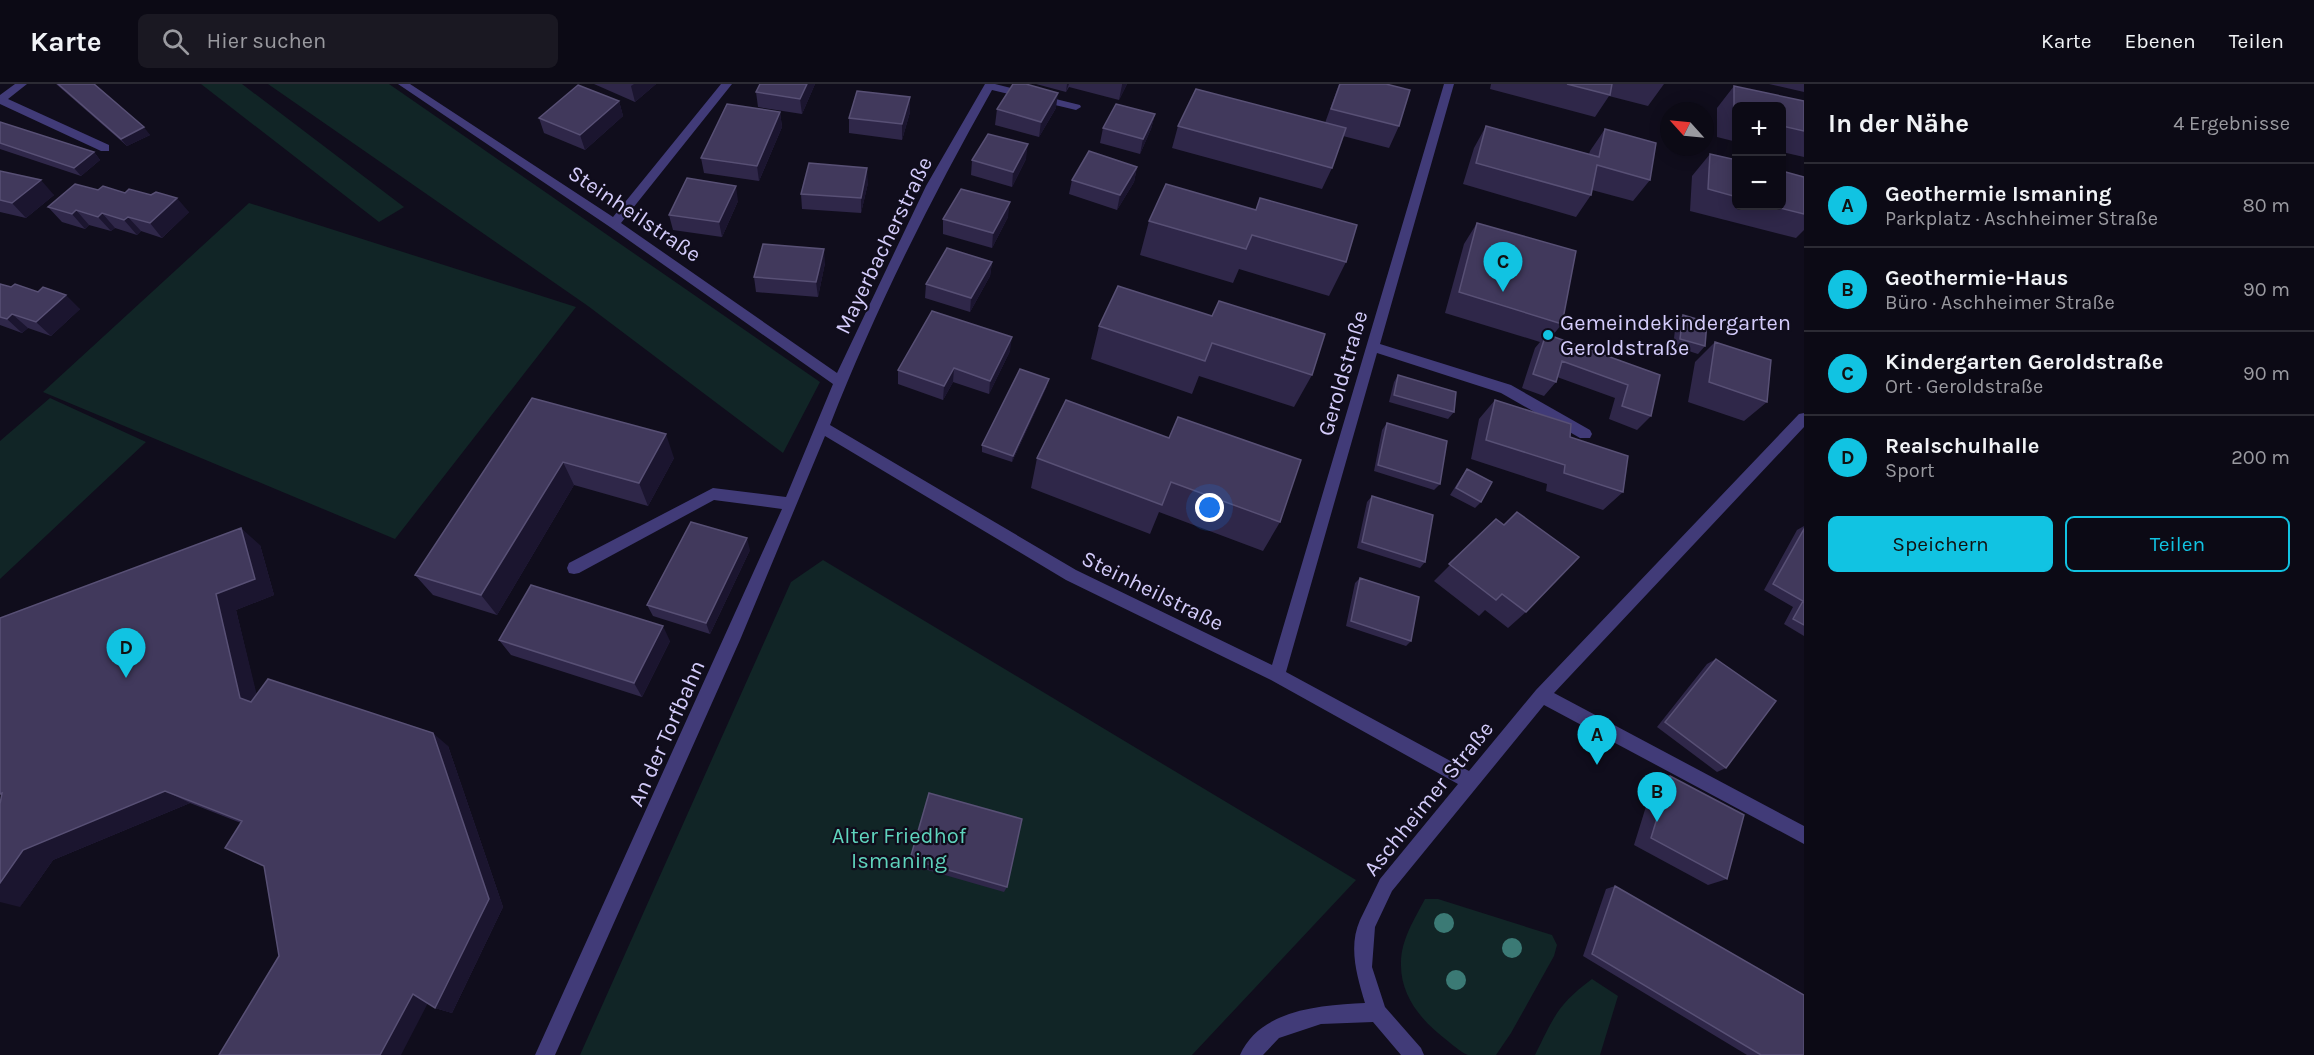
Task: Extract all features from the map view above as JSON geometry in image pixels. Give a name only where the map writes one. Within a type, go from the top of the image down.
[{"type":"street","points":[[22,84],[0,100],[105,148]]},
{"type":"street","name":"Steinheilstraße","points":[[403,84],[614,224],[840,382]]},
{"type":"street","points":[[614,224],[727,84]]},
{"type":"street","name":"Geroldstraße","points":[[1277,675],[1449,84]]},
{"type":"street","points":[[989,85],[1076,107]]},
{"type":"street","name":"Mayerbacherstraße","points":[[822,428],[840,382],[932,186],[989,85]]},
{"type":"street","points":[[1372,346],[1506,389],[1585,434]]},
{"type":"street","name":"Aschheimer Straße","points":[[1377,1012],[1363,967],[1366,926],[1375,903],[1398,868],[1542,695],[1804,418]]},
{"type":"street","name":"Steinheilstraße","points":[[822,428],[1071,575],[1277,675],[1470,781]]},
{"type":"street","name":"An der Torfbahn","points":[[545,1055],[791,504],[822,428]]},
{"type":"street","points":[[574,568],[713,494],[791,504]]},
{"type":"street","points":[[1542,695],[1804,835]]},
{"type":"street","points":[[1250,1055],[1273,1030],[1321,1015],[1377,1012],[1414,1055]]},
{"type":"green space","points":[[201,84],[242,84],[404,207],[379,222]]},
{"type":"green space","points":[[268,84],[389,84],[820,382],[783,453],[588,306]]},
{"type":"green space","points":[[249,203],[576,307],[395,539],[43,392]]},
{"type":"green space","points":[[50,398],[146,442],[0,579],[0,441]]},
{"type":"green space","name":"Alter Friedhof Ismaning","points":[[823,560],[1356,880],[1192,1055],[580,1055],[791,582]]},
{"type":"green space","points":[[1425,899],[1438,899],[1552,935],[1557,945],[1554,956],[1511,1033],[1496,1055],[1468,1055],[1461,1051],[1431,1027],[1409,998],[1402,976],[1403,946]]},
{"type":"green space","points":[[1592,979],[1618,996],[1600,1055],[1535,1055],[1564,1004]]},
{"type":"building","points":[[58,84],[94,84],[144,127],[121,139]]},
{"type":"building","points":[[760,84],[807,84],[800,99],[756,92]]},
{"type":"building","points":[[1013,84],[1026,84],[1058,93],[1041,122],[997,109]]},
{"type":"building","points":[[1340,84],[1386,84],[1410,90],[1399,126],[1331,109]]},
{"type":"building","points":[[1567,84],[1612,84],[1610,95]]},
{"type":"building","points":[[578,85],[619,101],[580,135],[539,118]]},
{"type":"building","points":[[1734,86],[1804,101],[1804,131],[1786,127],[1786,102],[1734,102]]},
{"type":"building","points":[[1196,89],[1346,128],[1332,168],[1178,126]]},
{"type":"building","points":[[857,91],[910,97],[902,124],[849,118]]},
{"type":"building","points":[[727,104],[780,112],[757,166],[701,158]]},
{"type":"building","points":[[1116,104],[1155,114],[1143,139],[1103,128]]},
{"type":"building","points":[[0,122],[94,152],[74,168],[0,143]]},
{"type":"building","points":[[1486,126],[1599,157],[1605,129],[1656,143],[1650,180],[1597,165],[1591,195],[1476,163]]},
{"type":"building","points":[[988,134],[1028,144],[1013,172],[972,160]]},
{"type":"building","points":[[1089,151],[1137,167],[1120,195],[1072,180]]},
{"type":"building","points":[[1710,156],[1732,159],[1732,196],[1708,189]]},
{"type":"building","points":[[809,163],[867,168],[861,198],[801,194]]},
{"type":"building","points":[[0,171],[41,180],[12,203],[0,200]]},
{"type":"building","points":[[1786,172],[1804,177],[1804,214],[1786,210]]},
{"type":"building","points":[[687,178],[736,186],[719,222],[669,215]]},
{"type":"building","points":[[75,184],[98,190],[103,186],[125,193],[129,189],[151,195],[156,192],[177,198],[150,223],[128,217],[124,220],[102,213],[98,217],[76,210],[72,214],[48,207]]},
{"type":"building","points":[[1166,184],[1256,210],[1260,198],[1357,225],[1346,262],[1252,235],[1246,249],[1149,221]]},
{"type":"building","points":[[961,189],[1010,202],[993,233],[943,219]]},
{"type":"building","points":[[1477,223],[1576,251],[1562,324],[1459,292]]},
{"type":"building","points":[[763,244],[824,249],[816,282],[754,277]]},
{"type":"building","points":[[947,248],[992,262],[971,298],[926,284]]},
{"type":"building","points":[[0,284],[11,287],[15,284],[38,292],[43,287],[66,295],[36,322],[12,314],[7,319],[0,317]]},
{"type":"building","points":[[1118,286],[1212,316],[1219,301],[1325,334],[1312,375],[1212,343],[1205,361],[1099,326]]},
{"type":"building","points":[[932,311],[1012,337],[990,381],[954,368],[944,386],[898,370]]},
{"type":"building","points":[[1683,315],[1707,322],[1705,346],[1680,339]]},
{"type":"building","points":[[1546,334],[1660,375],[1651,416],[1622,406],[1628,385],[1562,361],[1556,382],[1533,374]]},
{"type":"building","points":[[1715,342],[1771,360],[1767,402],[1709,382]]},
{"type":"building","points":[[1020,369],[1049,379],[1013,456],[982,445]]},
{"type":"building","points":[[1398,375],[1456,392],[1454,412],[1394,395]]},
{"type":"building","points":[[532,398],[666,434],[639,483],[563,462],[481,595],[415,575]]},
{"type":"building","points":[[1066,400],[1169,438],[1178,417],[1301,460],[1280,522],[1171,482],[1162,505],[1037,458]]},
{"type":"building","points":[[1495,400],[1571,424],[1570,437],[1628,456],[1623,492],[1564,473],[1565,465],[1486,440]]},
{"type":"building","points":[[1387,423],[1447,441],[1440,484],[1378,465]]},
{"type":"building","points":[[1467,469],[1492,482],[1481,502],[1456,488]]},
{"type":"building","points":[[1372,496],[1433,515],[1425,562],[1362,542]]},
{"type":"building","points":[[1517,512],[1579,557],[1526,612],[1502,594],[1496,600],[1449,564],[1496,519],[1504,525]]},
{"type":"building","points":[[691,522],[747,538],[706,623],[647,605]]},
{"type":"building","points":[[241,528],[255,579],[216,594],[240,698],[251,702],[268,679],[433,733],[489,899],[435,1008],[413,994],[380,1055],[219,1055],[279,956],[264,866],[225,848],[242,821],[165,791],[23,850],[0,883],[2,793],[0,794],[0,618]]},
{"type":"building","points":[[1804,529],[1804,625],[1793,619],[1803,601],[1773,584]]},
{"type":"building","points":[[1360,578],[1419,597],[1411,641],[1351,621]]},
{"type":"building","points":[[531,585],[663,626],[634,683],[499,640]]},
{"type":"building","points":[[1716,659],[1776,701],[1726,768],[1665,722]]},
{"type":"building","points":[[1670,776],[1744,815],[1727,879],[1651,838]]},
{"type":"building","points":[[929,793],[1022,819],[1007,887],[910,859]]},
{"type":"building","points":[[1615,886],[1804,995],[1804,1055],[1761,1055],[1592,954]]},
{"type":"place","name":"Kindergarten Geroldstraße","points":[[1503,292]]},
{"type":"place","name":"Gemeindekindergarten Geroldstraße","points":[[1548,335]]},
{"type":"place","name":"Realschulhalle","points":[[126,678]]},
{"type":"place","name":"Geothermie Ismaning","points":[[1597,765]]},
{"type":"place","name":"Geothermie-Haus","points":[[1657,822]]}]
